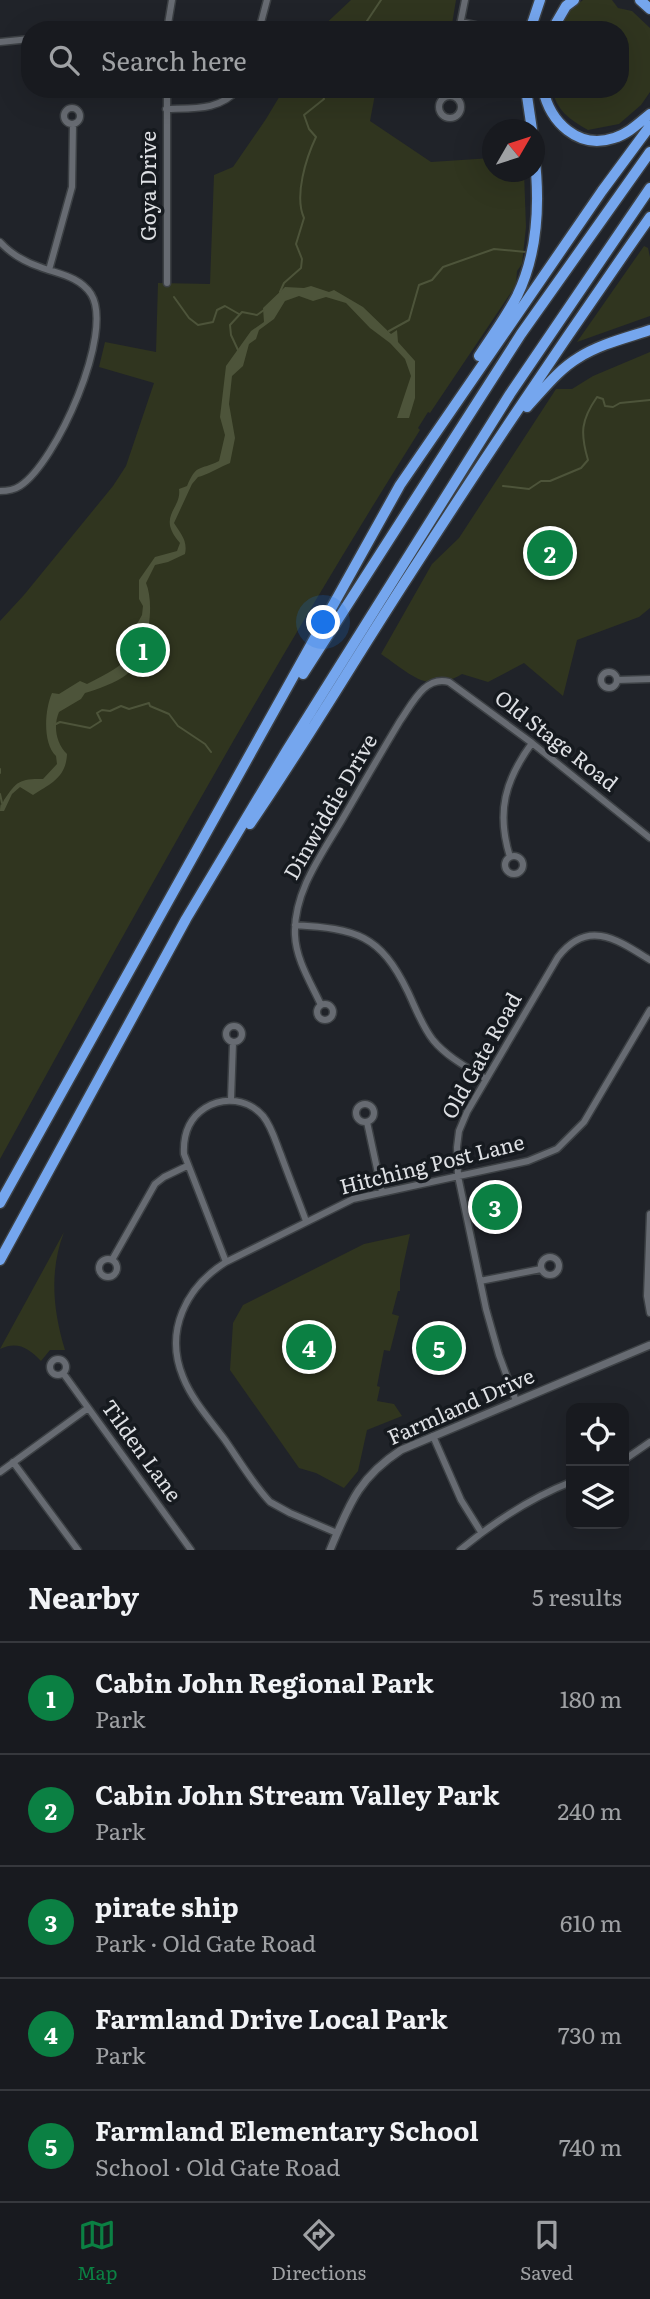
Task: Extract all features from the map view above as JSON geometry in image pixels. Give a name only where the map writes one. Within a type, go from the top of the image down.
[{"type":"highway","points":[[533,21],[540,0]]},
{"type":"highway","points":[[557,21],[566,6],[574,0]]},
{"type":"highway","points":[[640,0],[650,9]]},
{"type":"highway","points":[[527,98],[530,119]]},
{"type":"highway","points":[[545,98],[554,118],[565,129],[587,139],[599,141],[613,139],[625,133],[650,114]]},
{"type":"highway","points":[[0,1203],[400,485],[602,191],[650,126]]},
{"type":"highway","points":[[244,768],[521,334],[650,152]]},
{"type":"highway","points":[[454,404],[463,383],[517,295],[534,242],[538,209],[536,182]]},
{"type":"highway","points":[[0,1260],[186,919],[287,750],[510,394],[650,188]]},
{"type":"highway","points":[[186,919],[296,757],[410,573],[650,217]]},
{"type":"highway","points":[[504,433],[562,370],[579,358],[598,347],[650,330]]},
{"type":"street","points":[[168,21],[172,0]]},
{"type":"street","points":[[261,21],[267,0]]},
{"type":"street","points":[[461,21],[465,0]]},
{"type":"street","points":[[0,42],[21,40]]},
{"type":"street","name":"Goya Drive","points":[[167,98],[167,283]]},
{"type":"street","points":[[166,109],[211,107],[229,98]]},
{"type":"street","points":[[49,270],[72,187],[73,125]]},
{"type":"street","points":[[0,242],[23,260],[73,278],[91,295],[97,317],[92,352],[74,404],[51,448],[24,483],[10,490],[0,491]]},
{"type":"street","points":[[617,680],[650,679]]},
{"type":"street","name":"Old Stage Road","points":[[437,680],[449,682],[532,743],[647,836]]},
{"type":"street","name":"Dinwiddie Drive","points":[[321,1005],[299,955],[295,925],[299,902],[313,871],[406,712],[428,684],[437,680]]},
{"type":"street","points":[[510,857],[505,832],[504,804],[511,776],[532,743]]},
{"type":"street","points":[[647,836],[650,827]]},
{"type":"street","points":[[295,925],[338,928],[360,936],[377,947],[399,974],[431,1037],[448,1055],[486,1079]]},
{"type":"street","name":"Old Gate Road","points":[[516,1401],[499,1355],[480,1281],[458,1176],[456,1155],[459,1131],[486,1079],[558,957],[570,944],[587,936],[606,936],[650,960]]},
{"type":"street","name":"Hitching Post Lane","points":[[337,1532],[275,1506],[266,1498],[189,1390],[177,1360],[176,1339],[181,1311],[199,1283],[226,1262],[353,1199],[536,1159],[556,1149],[584,1122],[650,1010]]},
{"type":"street","points":[[231,1100],[233,1043]]},
{"type":"street","points":[[226,1262],[187,1166],[183,1143],[189,1124],[209,1105],[231,1100],[258,1111],[267,1122],[306,1221]]},
{"type":"street","points":[[367,1122],[382,1192]]},
{"type":"street","points":[[112,1260],[155,1184],[163,1177],[187,1166]]},
{"type":"street","points":[[650,1214],[647,1296],[650,1313]]},
{"type":"street","points":[[480,1281],[541,1269]]},
{"type":"street","name":"Farmland Drive","points":[[330,1550],[356,1492],[386,1459],[433,1436],[650,1345]]},
{"type":"street","name":"Tilden Lane","points":[[63,1373],[191,1550]]},
{"type":"street","points":[[0,1472],[88,1408]]},
{"type":"street","points":[[433,1436],[461,1500],[481,1532]]},
{"type":"street","points":[[629,1457],[650,1442]]},
{"type":"street","points":[[13,1462],[78,1550]]},
{"type":"street","points":[[460,1550],[481,1532],[535,1498],[566,1484]]},
{"type":"shaded area","points":[[351,0],[456,0],[452,21],[329,21]]},
{"type":"shaded area","points":[[583,0],[612,0],[618,8],[632,11],[650,28],[650,92],[641,105],[619,124],[588,130],[565,114],[555,98],[629,98],[629,21],[563,21],[568,11]]},
{"type":"shaded area","points":[[279,98],[374,98],[370,121],[431,162],[482,159],[482,182],[524,182],[526,227],[522,264],[517,271],[516,285],[418,428],[420,430],[257,700],[0,1159],[0,621],[113,486],[126,466],[154,383],[99,367],[105,342],[156,352],[158,283],[210,284],[214,175],[233,167]]},
{"type":"shaded area","points":[[644,246],[648,248],[650,257],[650,316],[577,342]]},
{"type":"shaded area","points":[[311,286],[329,292],[334,290],[363,307],[391,334],[397,330],[398,342],[415,361],[415,398],[409,418],[397,418],[411,376],[405,359],[390,343],[370,328],[346,303],[326,297],[313,301],[299,296],[285,301],[274,319],[259,330],[256,339],[249,344],[243,366],[232,376],[229,404],[235,438],[230,463],[198,477],[192,484],[174,523],[184,541],[185,554],[155,565],[146,583],[150,618],[139,657],[126,675],[85,693],[81,699],[59,712],[57,734],[60,745],[67,754],[64,769],[51,784],[33,795],[20,787],[12,794],[4,811],[0,811],[1,805],[16,785],[24,781],[43,779],[57,764],[47,734],[46,716],[52,693],[59,694],[80,681],[87,684],[121,664],[139,648],[137,624],[143,606],[139,599],[139,580],[155,557],[177,551],[180,543],[173,534],[170,519],[179,489],[187,486],[196,471],[219,461],[225,435],[220,417],[226,366],[251,331],[264,322],[263,308],[285,287]]},
{"type":"shaded area","points":[[650,352],[650,608],[639,617],[577,640],[563,696],[524,663],[488,682],[462,674],[439,683],[411,675],[381,654],[432,564],[459,538],[556,389],[572,389],[593,376]]},
{"type":"shaded area","points":[[64,1232],[56,1261],[54,1291],[65,1350],[50,1350],[41,1361],[22,1347],[0,1349]]},
{"type":"shaded area","points":[[410,1234],[400,1291],[392,1314],[399,1316],[390,1351],[384,1350],[377,1386],[380,1387],[377,1401],[394,1404],[402,1416],[367,1430],[358,1471],[344,1488],[316,1473],[299,1468],[230,1370],[233,1323],[243,1305],[364,1244]]},
{"type":"waterway","points":[[367,21],[381,0]]},
{"type":"waterway","points":[[280,292],[284,283],[301,268],[302,259],[296,244],[304,218],[301,188],[308,155],[316,137],[309,129],[304,115],[324,98]]},
{"type":"waterway","points":[[389,331],[409,320],[419,285],[432,280],[443,267],[494,249],[526,252]]},
{"type":"waterway","points":[[174,297],[189,318],[198,325],[213,322],[217,310],[225,306],[239,314]]},
{"type":"waterway","points":[[238,350],[230,325],[242,312],[257,315],[264,310]]},
{"type":"waterway","points":[[503,486],[529,489],[541,481],[550,481],[581,468],[588,460],[583,434],[585,420],[597,397],[603,399],[605,406],[613,407],[620,403],[650,400]]},
{"type":"waterway","points":[[54,725],[60,722],[90,728],[101,721],[97,713],[102,710],[110,711],[121,706],[129,709],[149,703],[150,706],[169,714],[178,726],[205,744],[211,752]]},
{"type":"waterway","points":[[0,794],[2,803]]},
{"type":"place","name":"Cabin John Stream Valley Park","points":[[550,553]]},
{"type":"place","name":"Cabin John Regional Park","points":[[143,650]]},
{"type":"place","name":"pirate ship","points":[[495,1207]]},
{"type":"place","name":"Farmland Drive Local Park","points":[[309,1347]]},
{"type":"place","name":"Farmland Elementary School","points":[[439,1348]]}]
